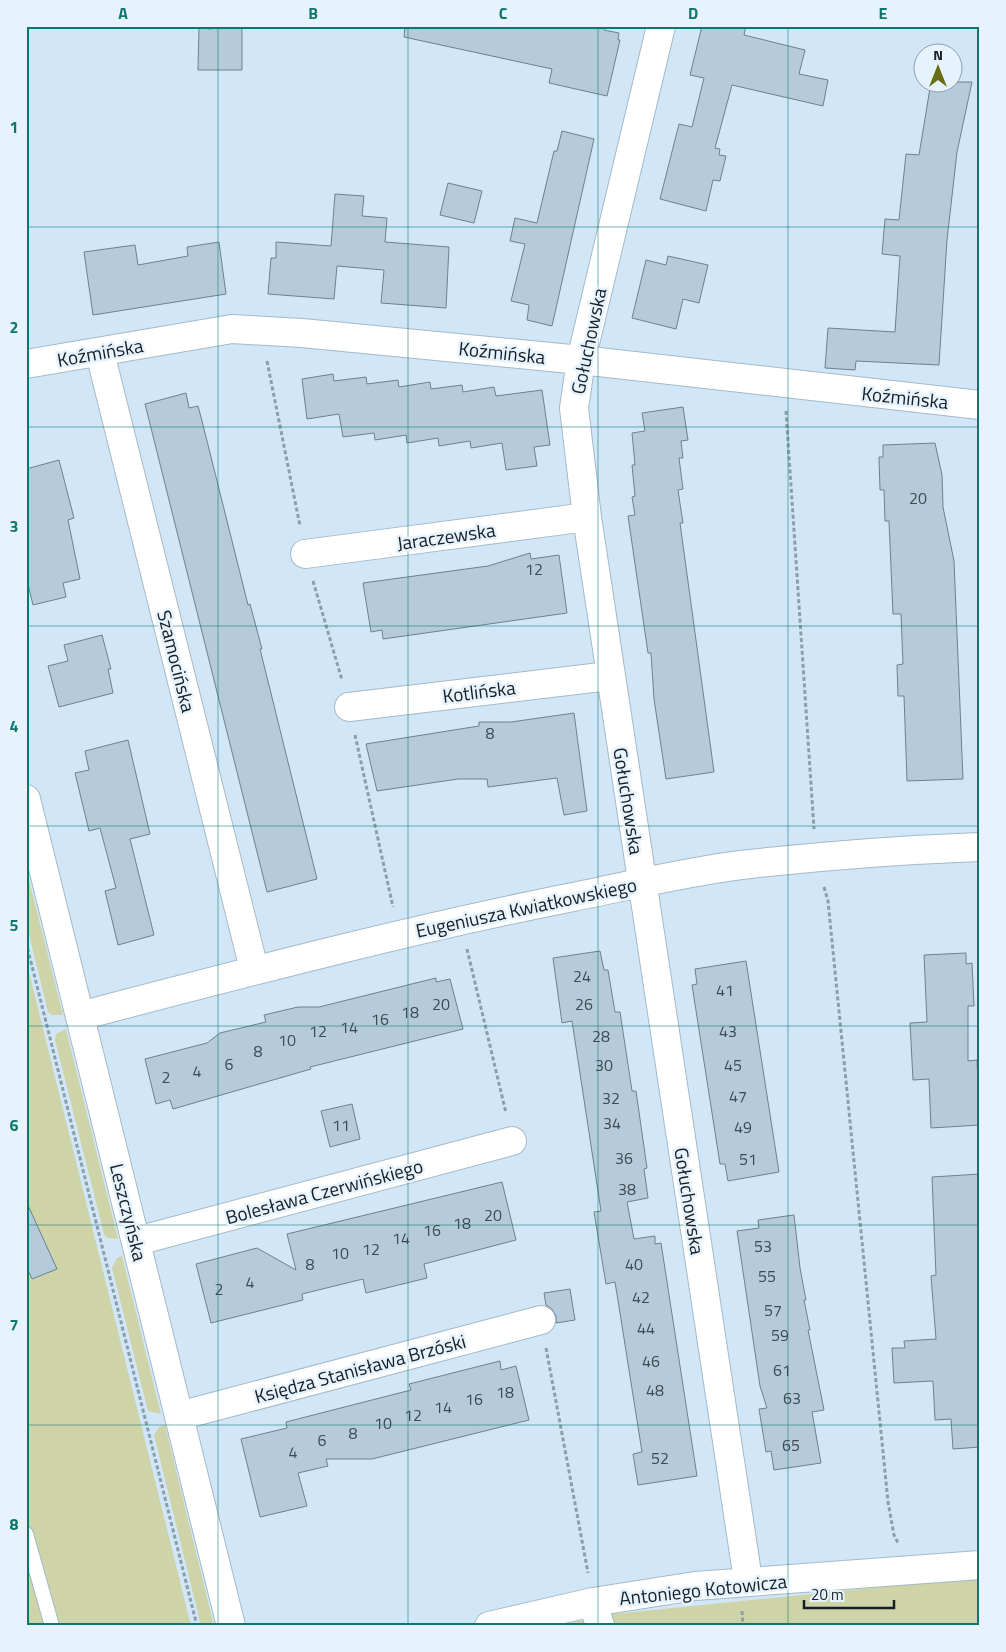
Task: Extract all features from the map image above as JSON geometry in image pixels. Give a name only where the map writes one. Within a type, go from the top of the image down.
[{"type":"street","name":"Gołuchowska","points":[[662,26],[580,360],[574,408],[609,676],[748,1580]]},
{"type":"street","name":"Koźmińska","points":[[26,364],[232,329],[261,330],[302,332],[580,360],[980,405]]},
{"type":"street","name":"Szamocińska","points":[[100,352],[254,969]]},
{"type":"street","name":"Jaraczewska","points":[[305,554],[587,517]]},
{"type":"street","name":"Kotlińska","points":[[349,707],[609,676]]},
{"type":"street","name":"Leszczyńska","points":[[26,799],[231,1626]]},
{"type":"street","name":"Eugeniusza Kwiatkowskiego","points":[[80,1016],[254,969],[399,934],[642,883],[739,865],[980,846]]},
{"type":"street","name":"Bolesława Czerwińskiego","points":[[137,1242],[512,1141]]},
{"type":"street","name":"Księdza Stanisława Brzóski","points":[[179,1416],[541,1320]]},
{"type":"street","name":"Antoniego Kotowicza","points":[[489,1626],[597,1614],[695,1586],[748,1580],[980,1565]]},
{"type":"lane","points":[[26,1534],[52,1626]]},
{"type":"path","points":[[261,330],[305,554],[349,707],[399,934]]},
{"type":"path","points":[[784,383],[816,858],[828,901],[888,1502],[894,1535],[913,1570]]},
{"type":"path","points":[[460,920],[512,1141]]},
{"type":"path","points":[[26,942],[197,1626]]},
{"type":"path","points":[[541,1320],[597,1614]]},
{"type":"green space","points":[[26,868],[63,1015],[52,1015],[48,1012],[26,922]]},
{"type":"green space","points":[[26,960],[191,1626],[26,1626]]},
{"type":"green space","points":[[66,1029],[118,1239],[107,1238],[104,1234],[55,1040],[56,1034]]},
{"type":"green space","points":[[122,1256],[161,1414],[148,1411],[112,1268],[117,1258]]},
{"type":"green space","points":[[165,1425],[214,1626],[201,1626],[154,1435],[159,1427]]},
{"type":"green space","points":[[980,1577],[980,1626],[554,1626],[613,1614]]},
{"type":"building","points":[[211,26],[242,28],[242,70],[198,70],[199,28],[211,29]]},
{"type":"building","points":[[405,26],[604,26],[604,30],[619,33],[618,40],[620,40],[607,96],[549,83],[552,69],[404,37]]},
{"type":"building","points":[[702,26],[746,26],[744,35],[805,50],[799,74],[828,80],[823,106],[732,85],[715,148],[720,149],[719,155],[726,156],[720,181],[713,180],[706,211],[660,199],[679,124],[692,127],[704,78],[690,75]]},
{"type":"building","points":[[964,82],[972,82],[957,152],[947,240],[939,365],[856,361],[855,370],[825,368],[828,328],[895,332],[900,256],[882,254],[885,219],[899,220],[906,154],[919,155],[929,92],[964,92]]},
{"type":"building","points":[[562,131],[594,139],[552,326],[527,320],[529,305],[511,301],[525,244],[510,241],[515,218],[537,223],[554,151],[557,151]]},
{"type":"building","points":[[448,183],[482,191],[474,223],[440,215]]},
{"type":"building","points":[[335,194],[364,196],[362,216],[387,218],[385,242],[449,247],[446,308],[381,303],[384,270],[337,266],[334,299],[268,294],[271,258],[276,258],[276,242],[331,246]]},
{"type":"building","points":[[219,242],[226,294],[93,315],[84,252],[135,245],[138,265],[188,256],[187,247]]},
{"type":"building","points":[[668,256],[708,265],[699,303],[683,299],[676,329],[632,318],[646,260],[666,265]]},
{"type":"building","points":[[333,374],[334,381],[366,377],[367,384],[398,380],[399,387],[430,382],[431,389],[462,385],[463,392],[494,387],[496,396],[542,390],[550,445],[534,447],[537,466],[506,470],[502,443],[471,448],[470,441],[439,446],[438,438],[407,443],[406,435],[375,440],[374,433],[343,437],[339,414],[307,419],[302,379]]},
{"type":"building","points":[[186,393],[189,408],[198,406],[248,605],[250,604],[262,649],[260,649],[317,879],[267,892],[145,404]]},
{"type":"building","points":[[683,407],[688,440],[681,441],[683,458],[679,458],[683,489],[678,490],[683,523],[680,523],[714,772],[666,779],[654,699],[651,653],[648,653],[628,516],[635,515],[632,497],[635,496],[632,465],[635,465],[632,433],[645,431],[642,413]]},
{"type":"building","points":[[935,443],[942,475],[943,507],[954,561],[963,779],[907,781],[904,696],[898,696],[897,665],[903,664],[901,614],[893,614],[889,521],[885,521],[884,490],[880,490],[879,457],[883,457],[883,445]]},
{"type":"building","points":[[59,460],[74,518],[68,520],[80,579],[63,583],[66,597],[33,605],[26,576],[26,469]]},
{"type":"building","points":[[530,553],[531,559],[559,555],[567,613],[383,639],[382,630],[371,632],[363,583],[488,566]]},
{"type":"building","points":[[102,635],[111,669],[108,669],[113,693],[59,707],[48,666],[68,661],[64,645]]},
{"type":"building","points":[[574,713],[587,811],[564,815],[557,778],[488,787],[487,779],[458,779],[377,791],[366,744],[479,726],[479,722],[511,722]]},
{"type":"building","points":[[128,740],[150,834],[130,839],[154,935],[118,945],[105,891],[116,888],[100,828],[89,831],[75,773],[89,770],[85,751]]},
{"type":"building","points":[[600,951],[604,970],[608,970],[615,1012],[620,1012],[632,1091],[636,1091],[647,1168],[644,1169],[648,1198],[627,1202],[634,1239],[655,1236],[655,1244],[661,1243],[697,1476],[638,1485],[633,1454],[642,1452],[615,1282],[606,1284],[594,1212],[601,1211],[572,1021],[562,1023],[553,958]]},
{"type":"building","points":[[966,953],[966,964],[972,963],[974,1006],[968,1006],[968,1061],[977,1060],[980,1125],[931,1128],[929,1079],[913,1080],[910,1023],[927,1022],[924,955]]},
{"type":"building","points":[[746,961],[779,1172],[728,1181],[725,1164],[720,1164],[692,985],[697,984],[695,969]]},
{"type":"building","points":[[436,978],[436,982],[450,979],[463,1029],[310,1067],[311,1069],[173,1109],[170,1100],[156,1104],[145,1059],[207,1043],[220,1033],[266,1022],[264,1015],[298,1007],[319,1007]]},
{"type":"building","points":[[352,1104],[360,1139],[330,1147],[321,1111]]},
{"type":"building","points":[[980,1174],[980,1447],[953,1449],[951,1419],[935,1420],[933,1381],[894,1383],[892,1348],[905,1348],[904,1341],[936,1339],[931,1276],[936,1275],[932,1177]]},
{"type":"building","points":[[502,1182],[516,1240],[424,1264],[427,1278],[366,1293],[363,1279],[302,1294],[303,1300],[211,1323],[196,1264],[257,1248],[296,1270],[287,1234]]},
{"type":"building","points":[[26,1201],[57,1269],[32,1279],[26,1266]]},
{"type":"building","points":[[794,1215],[806,1300],[804,1300],[810,1330],[808,1330],[824,1410],[812,1412],[821,1463],[774,1470],[771,1451],[766,1452],[759,1409],[767,1408],[760,1386],[737,1231],[759,1228],[758,1220]]},
{"type":"building","points":[[570,1289],[575,1320],[556,1323],[556,1316],[552,1309],[546,1305],[544,1293]]},
{"type":"building","points":[[500,1361],[501,1370],[516,1366],[529,1420],[372,1459],[326,1459],[328,1466],[298,1473],[307,1506],[260,1517],[241,1439],[287,1428],[286,1422],[411,1390],[409,1384]]}]
